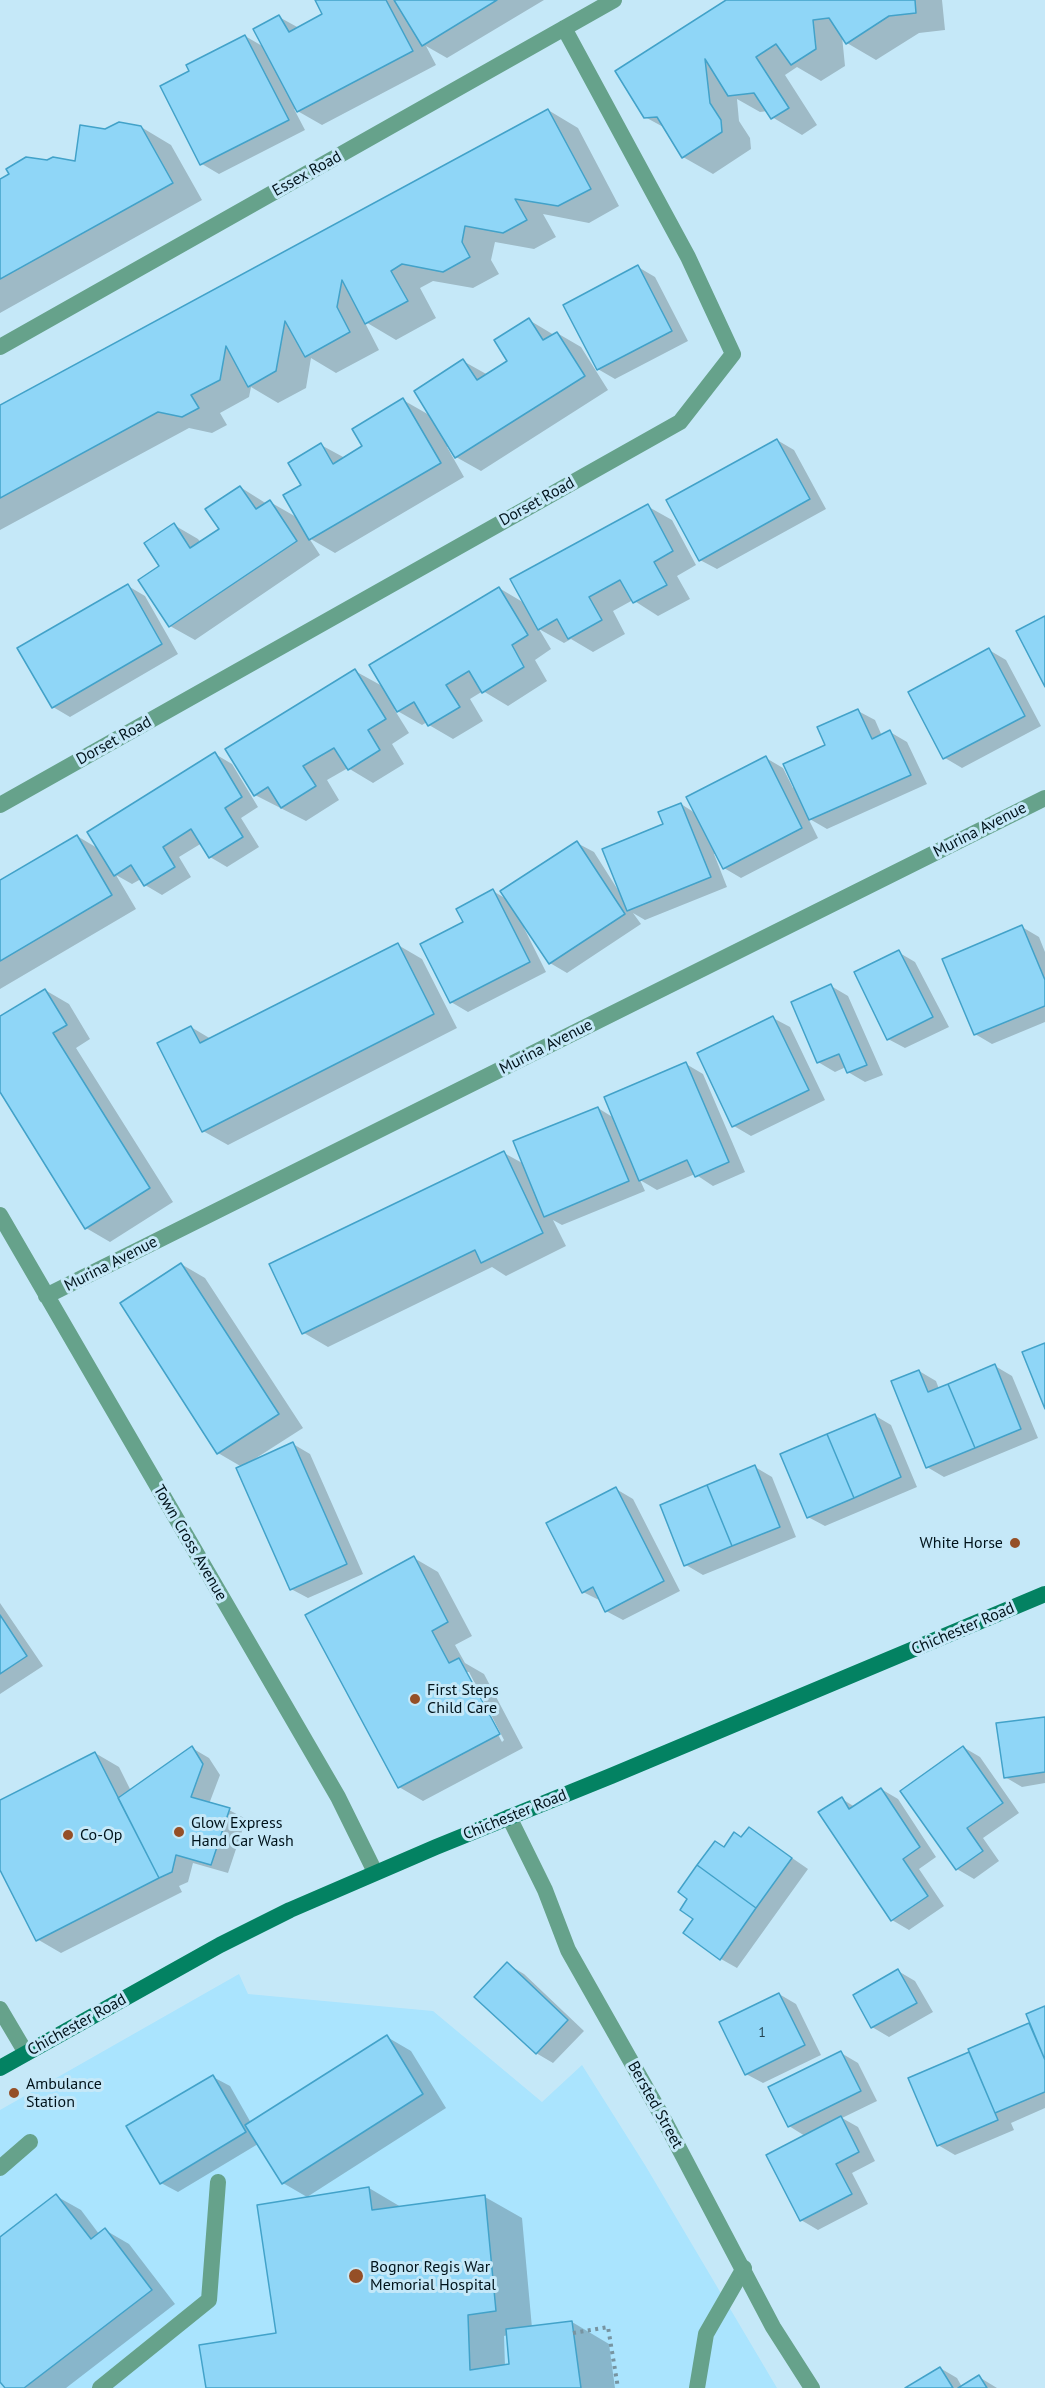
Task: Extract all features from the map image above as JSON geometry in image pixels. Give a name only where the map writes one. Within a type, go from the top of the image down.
[{"type":"main road","name":"Chichester Road","points":[[0,2068],[220,1945],[290,1910],[375,1872],[1045,1594]]},
{"type":"street","name":"Essex Road","points":[[0,347],[614,0]]},
{"type":"street","name":"Dorset Road","points":[[0,805],[680,422],[733,354],[688,257],[564,28]]},
{"type":"street","name":"Murina Avenue","points":[[46,1296],[1045,798]]},
{"type":"street","name":"Town Cross Avenue","points":[[0,1215],[338,1797],[375,1872]]},
{"type":"street","name":"Bersted Street","points":[[509,1817],[545,1890],[568,1950],[663,2118],[773,2326],[812,2388]]},
{"type":"street","points":[[0,2008],[26,2054]]},
{"type":"street","points":[[0,2168],[30,2142]]},
{"type":"street","points":[[100,2388],[209,2300],[218,2182]]},
{"type":"street","points":[[697,2388],[706,2334],[744,2268]]},
{"type":"path","points":[[573,2333],[608,2327],[618,2388]]},
{"type":"shaded area","name":"Bognor Regis War Memorial Hospital","points":[[239,1974],[248,1994],[433,2011],[542,2102],[582,2065],[645,2165],[777,2388],[0,2388],[0,2110]]},
{"type":"building","points":[[315,0],[386,0],[413,51],[297,112],[253,29],[279,15],[289,32],[322,14]]},
{"type":"building","points":[[394,0],[497,0],[422,46]]},
{"type":"building","points":[[726,0],[915,0],[916,13],[889,16],[846,44],[829,18],[813,20],[816,49],[791,65],[776,44],[756,57],[789,108],[771,119],[754,93],[728,96],[705,59],[710,103],[721,120],[722,132],[682,158],[657,117],[644,118],[615,71]]},
{"type":"building","points":[[245,35],[289,120],[200,165],[160,86],[189,71],[186,65]]},
{"type":"building","points":[[548,109],[591,189],[558,206],[515,199],[527,220],[503,233],[465,226],[462,242],[470,257],[443,272],[402,264],[391,271],[408,301],[365,324],[342,280],[337,307],[350,332],[305,357],[285,321],[276,371],[248,387],[226,346],[220,380],[191,395],[199,408],[182,417],[158,412],[0,498],[0,405]]},
{"type":"building","points":[[119,122],[141,126],[173,183],[0,279],[0,179],[9,174],[6,169],[26,157],[47,160],[53,157],[75,161],[80,125],[105,129]]},
{"type":"building","points":[[638,265],[672,331],[597,370],[563,305]]},
{"type":"building","points":[[529,318],[543,340],[557,332],[585,376],[455,458],[414,391],[463,359],[477,380],[507,361],[494,340]]},
{"type":"building","points":[[403,398],[441,463],[309,540],[283,495],[301,485],[288,463],[321,443],[333,464],[362,446],[352,429]]},
{"type":"building","points":[[777,439],[810,499],[699,561],[666,500]]},
{"type":"building","points":[[240,486],[256,509],[270,500],[297,541],[169,627],[138,580],[159,566],[144,543],[174,523],[190,548],[219,529],[205,509]]},
{"type":"building","points":[[648,504],[673,551],[654,562],[667,585],[633,603],[620,580],[589,597],[602,620],[568,639],[557,619],[538,630],[510,579]]},
{"type":"building","points":[[128,584],[162,644],[52,708],[17,648]]},
{"type":"building","points":[[499,587],[528,635],[512,645],[524,667],[482,693],[469,671],[446,685],[460,707],[428,726],[414,702],[397,712],[369,665]]},
{"type":"building","points":[[1045,616],[1045,687],[1016,631]]},
{"type":"building","points":[[989,648],[1025,716],[943,759],[908,692]]},
{"type":"building","points":[[355,669],[386,719],[368,730],[380,750],[348,770],[334,748],[303,766],[316,786],[281,808],[268,787],[254,796],[225,749]]},
{"type":"building","points":[[858,709],[872,739],[890,730],[911,775],[809,820],[783,764],[825,745],[817,727]]},
{"type":"building","points":[[215,752],[242,797],[225,808],[243,837],[209,858],[191,829],[163,847],[175,867],[144,886],[131,865],[114,876],[87,832]]},
{"type":"building","points":[[766,756],[802,828],[723,869],[686,797]]},
{"type":"building","points":[[681,803],[711,877],[627,911],[602,849],[663,824],[658,812]]},
{"type":"building","points":[[77,835],[112,895],[0,961],[0,880]]},
{"type":"building","points":[[577,841],[625,914],[549,964],[500,891]]},
{"type":"building","points":[[493,889],[530,962],[450,1003],[420,944],[463,922],[456,909]]},
{"type":"building","points":[[1022,925],[1045,980],[1045,1006],[974,1035],[942,959]]},
{"type":"building","points":[[398,943],[434,1014],[202,1132],[157,1043],[191,1026],[200,1043]]},
{"type":"building","points":[[899,950],[933,1017],[887,1040],[854,972]]},
{"type":"building","points":[[831,984],[867,1065],[847,1073],[839,1054],[817,1063],[791,1002]]},
{"type":"building","points":[[45,989],[67,1025],[53,1033],[150,1188],[85,1229],[0,1092],[0,1016]]},
{"type":"building","points":[[773,1016],[809,1090],[732,1127],[697,1053]]},
{"type":"building","points":[[686,1062],[729,1162],[695,1177],[687,1160],[639,1181],[604,1097]]},
{"type":"building","points":[[598,1107],[629,1181],[544,1217],[513,1141]]},
{"type":"building","points":[[504,1151],[543,1233],[481,1263],[475,1250],[302,1334],[269,1264]]},
{"type":"building","points":[[181,1263],[279,1414],[217,1454],[120,1303]]},
{"type":"building","points":[[1045,1343],[1045,1409],[1022,1352]]},
{"type":"building","points":[[995,1364],[1021,1429],[975,1448],[948,1384]]},
{"type":"building","points":[[919,1370],[928,1392],[948,1384],[975,1448],[926,1468],[891,1381]]},
{"type":"building","points":[[875,1414],[901,1477],[854,1498],[827,1434]]},
{"type":"building","points":[[827,1434],[854,1498],[807,1518],[780,1454]]},
{"type":"building","points":[[293,1442],[347,1564],[290,1590],[236,1468]]},
{"type":"building","points":[[755,1465],[780,1527],[732,1546],[707,1485]]},
{"type":"building","points":[[707,1485],[732,1546],[684,1566],[660,1505]]},
{"type":"building","points":[[616,1487],[664,1581],[605,1612],[593,1587],[582,1593],[546,1523]]},
{"type":"building","name":"First Steps Child Care","points":[[414,1556],[448,1622],[432,1631],[449,1663],[459,1658],[500,1734],[398,1788],[305,1615]]},
{"type":"building","points":[[0,1615],[27,1656],[0,1674]]},
{"type":"building","points":[[1045,1717],[1045,1772],[1004,1778],[996,1723]]},
{"type":"building","name":"Glow Express Hand Car Wash","points":[[192,1746],[203,1764],[191,1797],[230,1808],[211,1865],[176,1855],[172,1872],[159,1878],[118,1798]]},
{"type":"building","points":[[963,1746],[1003,1803],[967,1828],[983,1851],[956,1870],[900,1791]]},
{"type":"building","name":"Co-Op","points":[[95,1752],[159,1878],[36,1941],[0,1870],[0,1800]]},
{"type":"building","points":[[881,1788],[920,1847],[903,1859],[928,1896],[891,1921],[818,1812],[842,1797],[849,1809]]},
{"type":"building","points":[[749,1827],[792,1858],[756,1908],[697,1865],[715,1841],[724,1847],[734,1832],[741,1837]]},
{"type":"building","points":[[697,1865],[756,1908],[720,1960],[683,1933],[693,1919],[680,1910],[687,1899],[678,1892]]},
{"type":"building","points":[[507,1962],[568,2020],[536,2054],[474,1997]]},
{"type":"building","points":[[898,1969],[917,2003],[871,2028],[853,1995]]},
{"type":"building","points":[[779,1993],[805,2045],[745,2075],[719,2022]]},
{"type":"building","points":[[1045,2006],[1045,2060],[1026,2014]]},
{"type":"building","points":[[1029,2023],[1045,2060],[1045,2092],[995,2113],[968,2049]]},
{"type":"building","points":[[387,2035],[423,2094],[282,2184],[245,2125]]},
{"type":"building","points":[[841,2051],[861,2091],[788,2127],[768,2087]]},
{"type":"building","points":[[969,2052],[998,2120],[937,2146],[908,2078]]},
{"type":"building","points":[[213,2075],[246,2132],[160,2184],[126,2126]]},
{"type":"building","points":[[841,2116],[859,2152],[836,2164],[852,2194],[800,2221],[766,2155]]},
{"type":"building","points":[[369,2187],[372,2210],[485,2195],[496,2311],[468,2315],[470,2370],[509,2364],[506,2329],[572,2321],[581,2388],[206,2388],[199,2345],[276,2333],[257,2205]]},
{"type":"building","points":[[56,2194],[91,2239],[105,2228],[152,2290],[24,2388],[5,2388],[0,2382],[0,2237]]},
{"type":"building","points":[[940,2367],[953,2388],[905,2388]]},
{"type":"building","points":[[979,2375],[987,2388],[958,2388]]},
{"type":"place","name":"White Horse","points":[[1015,1543]]},
{"type":"place","name":"First Steps Child Care","points":[[415,1699]]},
{"type":"place","name":"Glow Express Hand Car Wash","points":[[179,1832]]},
{"type":"place","name":"Co-Op","points":[[68,1835]]},
{"type":"place","name":"Ambulance Station","points":[[14,2093]]},
{"type":"place","name":"Bognor Regis War Memorial Hospital","points":[[356,2276]]}]
